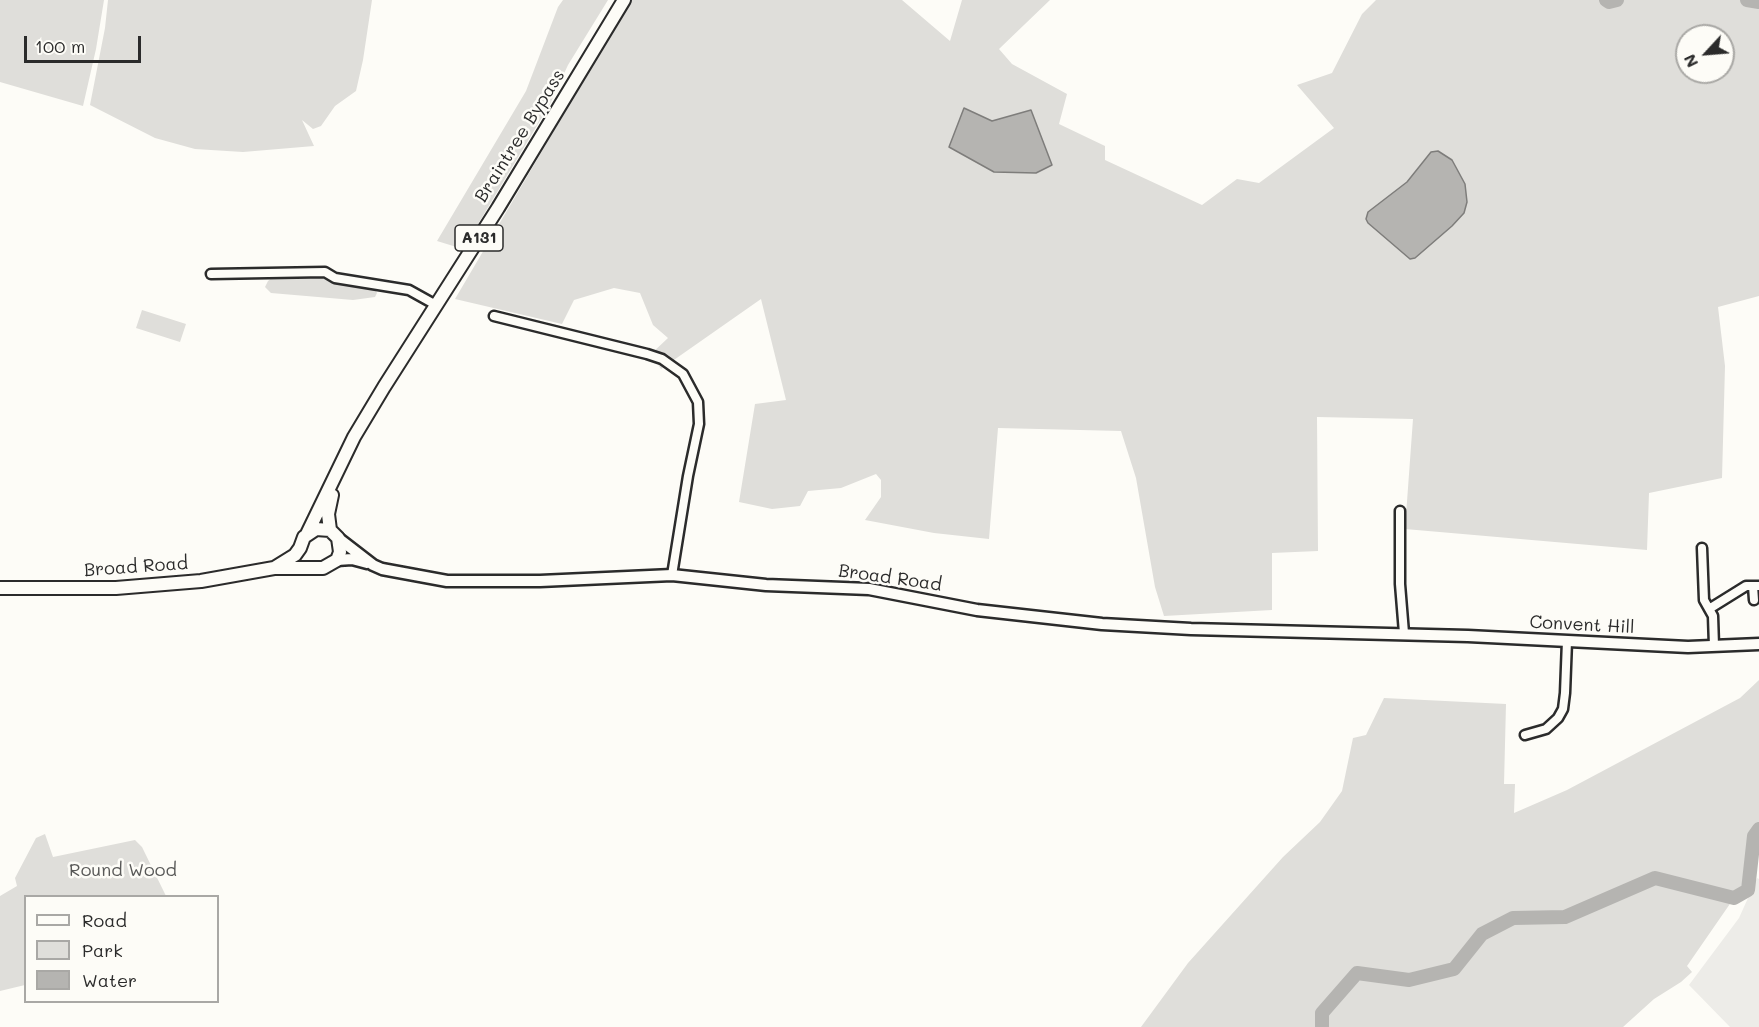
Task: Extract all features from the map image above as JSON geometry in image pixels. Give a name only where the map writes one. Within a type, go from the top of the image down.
[{"type":"highway","name":"Braintree Bypass","points":[[307,534],[354,437],[532,153],[624,0]]},
{"type":"highway","name":"Braintree Bypass","points":[[334,534],[328,514],[336,477]]},
{"type":"highway","points":[[307,534],[316,529],[334,534]]},
{"type":"highway","name":"Broad Road","points":[[274,568],[295,555],[307,534]]},
{"type":"highway","name":"A131","points":[[334,534],[340,552],[337,560]]},
{"type":"highway","points":[[300,548],[303,559],[315,568]]},
{"type":"highway","name":"Broad Road","points":[[0,588],[116,588],[201,580],[274,568],[323,568],[337,560]]},
{"type":"main road","name":"Broad Road","points":[[334,534],[373,565]]},
{"type":"main road","name":"Broad Road","points":[[337,560],[352,559],[403,574],[447,581],[540,581],[672,575],[766,585],[869,589],[996,613],[1102,624],[1191,629],[1404,633]]},
{"type":"main road","name":"Convent Hill","points":[[1404,633],[1688,647],[1759,644]]},
{"type":"street","points":[[211,274],[325,272],[334,278],[409,290],[436,305]]},
{"type":"street","points":[[494,316],[662,359],[675,366],[690,385],[698,402],[699,424],[672,575]]},
{"type":"street","points":[[1400,511],[1400,585],[1404,633]]},
{"type":"street","points":[[1702,548],[1704,600],[1713,616],[1714,646]]},
{"type":"street","points":[[1709,609],[1746,586],[1756,586],[1754,600]]},
{"type":"street","points":[[1525,735],[1546,729],[1558,718],[1563,709],[1567,641]]},
{"type":"shaded area","points":[[1757,878],[1759,879],[1759,1027],[1730,1027],[1689,985],[1739,918]]},
{"type":"green space","points":[[0,0],[104,0],[83,106],[0,82]]},
{"type":"green space","points":[[108,0],[372,0],[356,91],[335,106],[321,126],[313,129],[302,120],[314,146],[243,152],[195,149],[155,138],[90,105]]},
{"type":"green space","points":[[563,0],[608,0],[568,65],[550,104],[463,249],[437,241],[526,91],[558,7]]},
{"type":"green space","points":[[631,0],[902,0],[950,41],[962,0],[1050,0],[999,49],[1012,64],[1067,94],[1059,124],[1105,146],[1105,160],[1202,205],[1237,179],[1259,183],[1334,128],[1297,85],[1332,73],[1362,14],[1376,0],[1759,0],[1759,296],[1718,307],[1725,366],[1722,478],[1649,493],[1647,550],[1405,529],[1413,419],[1317,417],[1318,551],[1272,553],[1272,610],[1164,616],[1155,587],[1136,478],[1121,431],[998,428],[989,539],[934,533],[865,520],[881,497],[881,480],[876,474],[841,488],[808,491],[800,506],[772,509],[739,502],[755,404],[786,400],[761,299],[661,369],[651,354],[668,338],[653,325],[640,293],[614,288],[574,300],[562,324],[455,299]]},
{"type":"green space","points":[[274,276],[326,277],[375,288],[377,293],[375,297],[353,300],[271,293],[265,287]]},
{"type":"green space","points":[[142,310],[186,324],[180,342],[136,328]]},
{"type":"green space","points":[[1759,680],[1759,829],[1754,836],[1748,890],[1734,898],[1687,966],[1692,972],[1654,999],[1623,1027],[1141,1027],[1188,963],[1283,857],[1320,822],[1342,791],[1353,738],[1366,735],[1384,698],[1506,704],[1504,784],[1515,784],[1514,813],[1567,790],[1740,698]]},
{"type":"green space","name":"Round Wood","points":[[45,834],[53,857],[135,840],[142,847],[166,895],[24,895],[24,985],[0,991],[0,896],[17,886],[15,878],[36,838]]},
{"type":"water","points":[[964,108],[992,121],[1031,110],[1052,165],[1036,173],[994,172],[949,147]]},
{"type":"water","points":[[1438,151],[1452,160],[1465,184],[1467,202],[1464,213],[1452,226],[1415,258],[1410,259],[1366,219],[1368,212],[1407,182],[1431,152]]},
{"type":"waterway","points":[[1606,0],[1609,2],[1617,0]]},
{"type":"waterway","points":[[1747,0],[1759,2]]},
{"type":"waterway","points":[[1322,1027],[1322,1013],[1357,973],[1409,980],[1454,969],[1482,934],[1513,918],[1565,917],[1655,878],[1734,898],[1748,890],[1754,836],[1759,829]]}]
